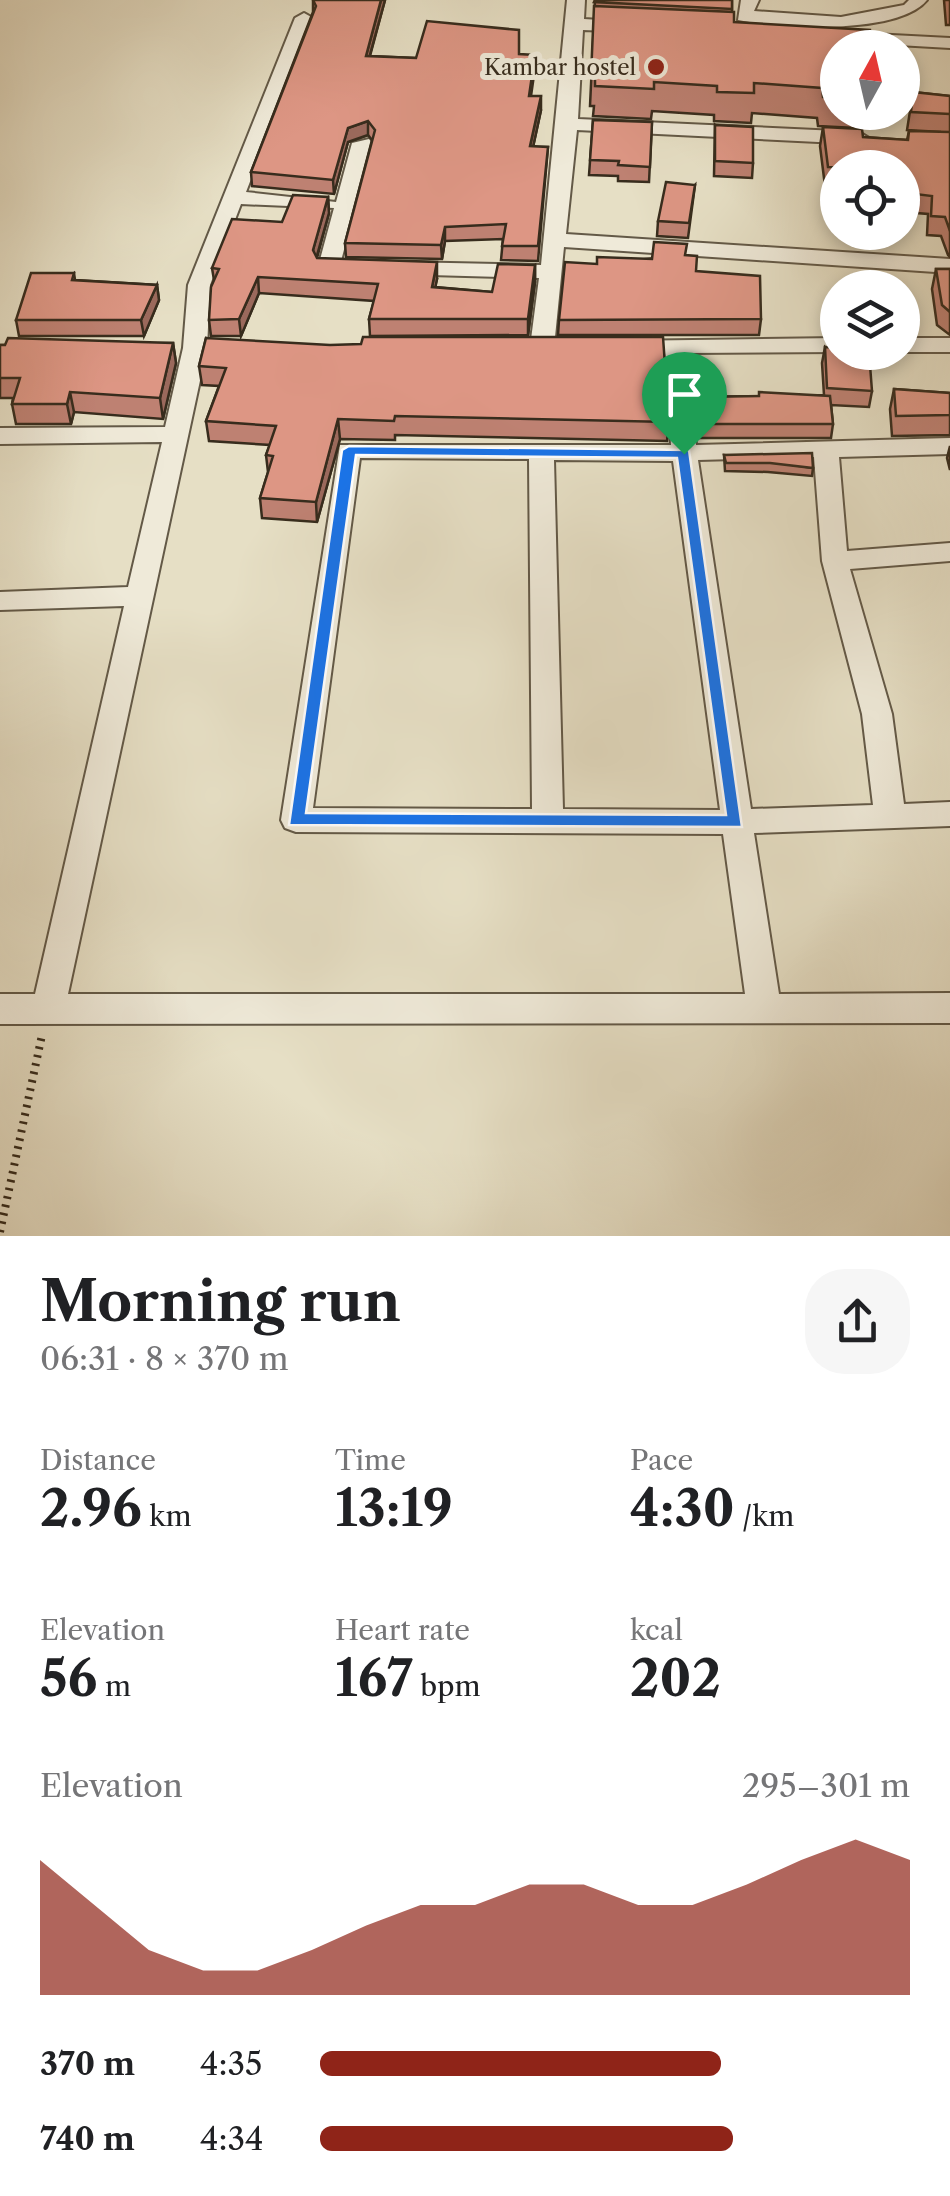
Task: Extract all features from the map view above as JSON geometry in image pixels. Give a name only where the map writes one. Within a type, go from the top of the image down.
[{"type":"street","points":[[542,347],[568,124],[576,0]]},
{"type":"street","points":[[750,0],[744,16],[841,22],[910,9],[918,0]]},
{"type":"street","points":[[48,1010],[195,348],[199,285],[304,18]]},
{"type":"street","points":[[573,24],[652,28]]},
{"type":"street","points":[[732,32],[950,44]]},
{"type":"street","points":[[568,124],[874,139]]},
{"type":"street","points":[[362,143],[329,267],[551,272]]},
{"type":"street","points":[[234,197],[347,205]]},
{"type":"street","points":[[554,240],[950,266]]},
{"type":"street","points":[[600,346],[820,345]]},
{"type":"street","points":[[920,345],[950,345]]},
{"type":"street","points":[[676,346],[684,454],[764,1008]]},
{"type":"street","points":[[0,436],[176,434]]},
{"type":"street","points":[[950,446],[684,454],[349,450],[296,820],[736,822],[950,814]]},
{"type":"street","points":[[826,450],[835,561],[876,714],[890,816]]},
{"type":"street","points":[[541,452],[548,821]]},
{"type":"street","points":[[835,561],[950,552]]},
{"type":"street","points":[[0,601],[140,596]]},
{"type":"street","points":[[0,1009],[950,1008]]},
{"type":"path","points":[[0,1232],[48,1010]]},
{"type":"building","points":[[313,0],[381,0],[366,56],[416,58],[427,21],[519,30],[519,54],[535,55],[529,96],[541,96],[530,146],[548,147],[538,246],[502,246],[506,224],[445,227],[441,245],[345,243],[375,130],[368,121],[348,128],[333,180],[251,172],[316,6]]},
{"type":"building","points":[[732,0],[732,9],[594,2]]},
{"type":"building","points":[[594,6],[734,12],[734,22],[870,30],[820,30],[820,88],[754,83],[754,93],[717,92],[717,86],[654,82],[654,89],[595,86],[595,76],[591,76]]},
{"type":"building","points":[[920,93],[950,96],[950,114],[920,112]]},
{"type":"building","points":[[593,120],[652,122],[650,167],[590,160]]},
{"type":"building","points":[[715,125],[753,127],[753,163],[715,161]]},
{"type":"building","points":[[823,130],[862,130],[863,137],[908,140],[909,131],[950,132],[950,231],[945,217],[931,216],[932,196],[920,195],[920,150],[826,150]]},
{"type":"building","points":[[666,182],[695,185],[689,223],[658,221]]},
{"type":"building","points":[[293,195],[328,197],[313,250],[317,258],[437,262],[432,287],[492,292],[498,264],[535,265],[528,319],[369,319],[378,284],[258,277],[239,319],[209,320],[211,287],[219,269],[212,268],[232,219],[282,222]]},
{"type":"building","points":[[654,242],[687,244],[685,255],[697,256],[696,271],[760,276],[761,319],[559,320],[565,262],[597,264],[597,257],[652,259]]},
{"type":"building","points":[[936,269],[950,269],[950,312],[942,305]]},
{"type":"building","points":[[31,273],[74,273],[72,280],[157,285],[141,320],[16,320]]},
{"type":"building","points":[[363,337],[663,337],[669,422],[395,416],[394,421],[338,419],[316,502],[260,498],[273,456],[266,455],[276,426],[206,421],[226,368],[199,366],[206,338],[330,345],[361,344]]},
{"type":"building","points":[[8,338],[173,343],[160,398],[70,392],[67,404],[12,404],[20,378],[0,378],[0,345],[5,345]]},
{"type":"building","points":[[826,370],[870,370],[872,391],[827,388]]},
{"type":"building","points":[[894,389],[950,393],[950,415],[896,416]]},
{"type":"building","points":[[759,392],[830,396],[833,424],[701,424],[698,397],[759,396]]},
{"type":"building","points":[[812,453],[813,468],[726,463],[724,455]]},
{"type":"place","name":"Kambar hostel","points":[[656,67]]},
{"type":"route","points":[[349,450],[684,454],[736,822],[296,820],[349,450]]}]
